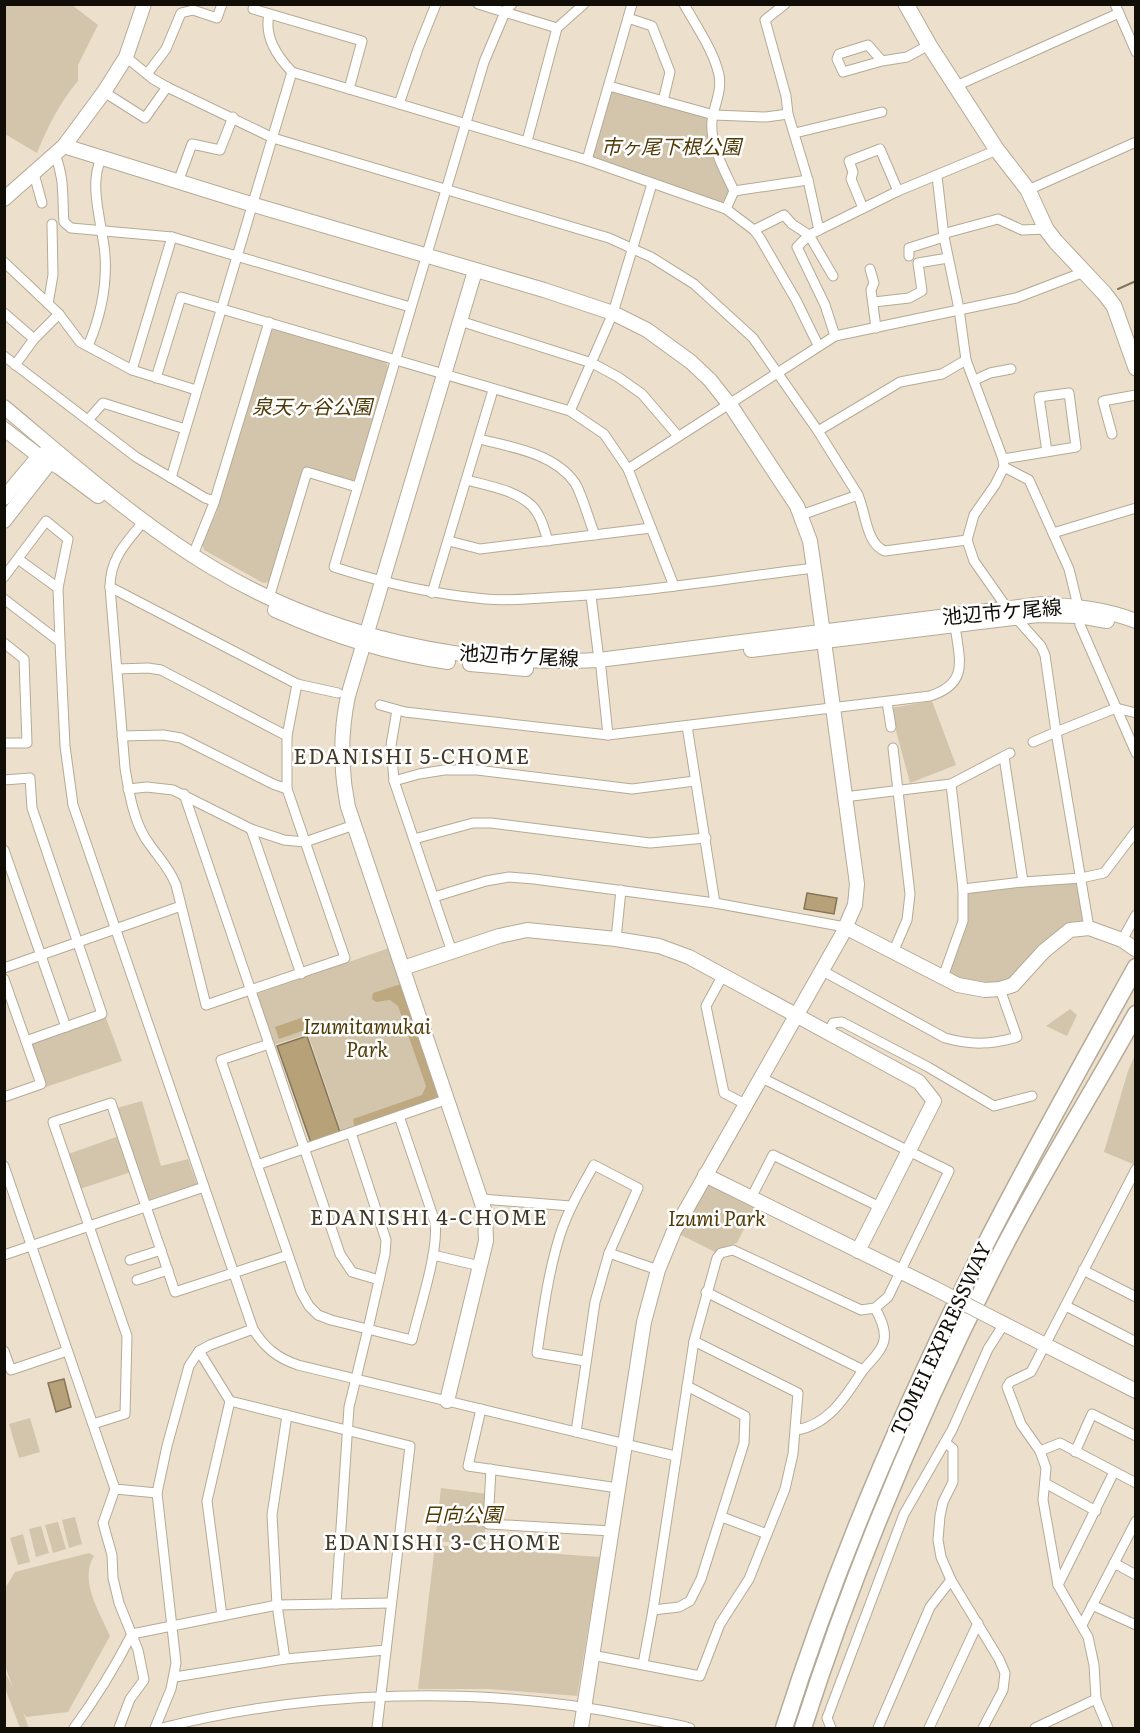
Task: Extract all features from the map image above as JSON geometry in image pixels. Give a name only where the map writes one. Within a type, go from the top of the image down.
[{"type":"highway","name":"TOMEI EXPRESSWAY","points":[[784,1728],[803,1668],[846,1555],[911,1398],[1003,1210],[1136,967]]},
{"type":"highway","name":"TOMEI EXPRESSWAY","points":[[803,1728],[864,1561],[927,1406],[1005,1246],[1134,1018]]},
{"type":"main road","points":[[906,4],[929,45],[998,150],[1028,190],[1047,229],[1114,306],[1136,368]]},
{"type":"street","points":[[5,198],[59,151],[104,92],[126,57],[144,4]]},
{"type":"street","points":[[147,74],[166,48],[181,13],[193,10],[218,18],[222,4]]},
{"type":"street","points":[[399,104],[436,4]]},
{"type":"street","points":[[478,4],[557,28]]},
{"type":"street","points":[[512,4],[505,13],[484,62],[334,567],[382,582],[432,592],[486,599],[591,596],[814,568]]},
{"type":"street","points":[[527,141],[557,28],[584,4]]},
{"type":"street","points":[[587,160],[632,4]]},
{"type":"street","points":[[684,4],[712,57],[719,76],[720,96],[714,115],[713,143],[734,191],[726,208]]},
{"type":"street","points":[[785,4],[765,20],[819,230]]},
{"type":"street","points":[[253,9],[362,41],[349,89]]},
{"type":"street","points":[[956,86],[1117,9],[1136,52]]},
{"type":"street","points":[[269,14],[267,23],[270,42],[279,58],[292,72],[527,141],[726,208],[754,230],[796,300],[818,345]]},
{"type":"street","points":[[628,18],[652,26],[670,72],[663,101]]},
{"type":"street","points":[[882,61],[907,57],[929,45]]},
{"type":"street","points":[[126,57],[167,87],[273,138],[446,188],[609,238],[634,248],[694,284],[753,338],[818,431],[858,495],[873,542],[878,548],[885,551],[967,540]]},
{"type":"street","points":[[171,478],[292,72]]},
{"type":"street","points":[[609,86],[714,115],[766,117],[788,114]]},
{"type":"street","points":[[104,92],[145,118],[167,87]]},
{"type":"street","points":[[795,133],[882,112]]},
{"type":"street","points":[[178,182],[192,144],[220,150],[233,117]]},
{"type":"street","points":[[1028,190],[1136,142]]},
{"type":"street","points":[[864,207],[852,179],[853,172],[849,161],[880,149],[898,191]]},
{"type":"street","points":[[835,336],[825,305],[797,248],[809,235],[864,207],[998,150]]},
{"type":"street","points":[[59,151],[101,159],[544,290],[613,313],[647,330],[691,362],[729,403],[792,497],[810,541],[856,884],[855,905],[845,927],[674,1231],[658,1270],[644,1322],[581,1728]]},
{"type":"street","points":[[59,151],[64,185],[64,222],[71,228],[172,237],[410,307]]},
{"type":"street","points":[[88,346],[97,326],[105,275],[105,253],[100,230],[96,170],[101,159]]},
{"type":"street","points":[[34,174],[42,203]]},
{"type":"street","points":[[937,176],[944,237],[959,309],[966,360],[1004,463],[1029,480],[1069,569],[1080,625],[1136,753]]},
{"type":"street","points":[[734,191],[808,180]]},
{"type":"street","points":[[570,411],[613,313],[652,184]]},
{"type":"street","points":[[754,230],[784,215],[792,224],[809,235],[833,276]]},
{"type":"street","points":[[909,256],[909,248],[944,237],[946,233],[998,219],[1022,230],[1047,229]]},
{"type":"street","points":[[48,304],[53,275],[52,224]]},
{"type":"street","points":[[132,370],[172,237]]},
{"type":"street","points":[[874,302],[909,298],[922,291],[918,263],[948,258]]},
{"type":"street","points":[[4,262],[59,314],[80,342],[132,370],[196,390]]},
{"type":"street","points":[[870,269],[874,283],[871,290],[876,328]]},
{"type":"street","points":[[447,1401],[487,1229],[482,1199],[354,825],[344,788],[341,735],[348,696],[475,271]]},
{"type":"street","points":[[628,469],[835,336],[1016,298],[1084,272]]},
{"type":"street","points":[[156,378],[181,297],[570,411],[604,434],[628,469],[674,586]]},
{"type":"street","points":[[4,313],[34,339]]},
{"type":"street","points":[[15,365],[34,339],[59,314]]},
{"type":"street","points":[[460,321],[592,363],[618,377],[642,394],[678,436]]},
{"type":"street","points":[[193,555],[214,501],[269,322]]},
{"type":"street","points":[[4,356],[136,457],[214,501]]},
{"type":"street","points":[[818,431],[900,382],[942,374],[966,360]]},
{"type":"street","points":[[975,380],[990,373],[1011,369]]},
{"type":"street","points":[[432,592],[494,390]]},
{"type":"street","points":[[1004,463],[1076,447],[1069,393],[1039,397],[1047,452]]},
{"type":"street","points":[[1108,429],[1103,401],[1136,395]]},
{"type":"street","points":[[88,420],[103,403],[185,429]]},
{"type":"street","name":"池辺市ケ尾線","points":[[4,407],[48,455],[85,486],[195,567],[229,587],[308,625],[435,660],[506,669],[565,670],[1012,612],[1048,615],[1078,611],[1108,612],[1136,621]]},
{"type":"street","name":"池辺市ケ尾線","points":[[4,429],[134,512],[213,568],[269,598],[365,639]]},
{"type":"street","points":[[479,439],[526,451],[548,460],[558,468],[575,483],[595,535]]},
{"type":"street","points":[[4,498],[48,455]]},
{"type":"street","points":[[4,521],[48,455]]},
{"type":"street","points":[[1004,463],[995,485],[974,515],[967,540],[974,561],[1046,655],[1056,732],[1089,928]]},
{"type":"street","points":[[269,598],[307,472],[357,487]]},
{"type":"street","points":[[467,480],[516,495],[533,506],[540,516],[548,541]]},
{"type":"street","points":[[801,515],[858,495]]},
{"type":"street","points":[[1053,533],[1136,508]]},
{"type":"street","points":[[4,577],[46,521],[68,539],[58,588],[65,746],[72,796],[233,1273],[253,1329],[266,1347],[287,1361],[356,1380],[676,1456]]},
{"type":"street","points":[[139,527],[117,553],[110,578],[128,789],[140,827],[149,844],[170,871],[206,1005],[345,958],[287,789],[287,736],[297,684]]},
{"type":"street","points":[[448,541],[480,549],[651,528]]},
{"type":"street","points":[[18,559],[58,588]]},
{"type":"street","points":[[110,587],[297,684],[338,693]]},
{"type":"street","points":[[591,596],[608,735]]},
{"type":"street","points":[[4,599],[60,642]]},
{"type":"street","name":"池辺市ケ尾線","points":[[1078,611],[1136,631]]},
{"type":"street","name":"池辺市ケ尾線","points":[[823,637],[955,625],[1012,612]]},
{"type":"street","points":[[380,705],[397,710],[608,735],[887,702],[930,696],[951,687],[958,677],[959,666],[955,625]]},
{"type":"street","points":[[4,643],[24,659],[27,742],[4,743]]},
{"type":"street","points":[[117,669],[161,670],[287,736]]},
{"type":"street","points":[[887,702],[891,727]]},
{"type":"street","points":[[1033,742],[1116,708],[1136,713]]},
{"type":"street","points":[[397,710],[391,745],[394,781],[452,952]]},
{"type":"street","points":[[687,726],[715,903]]},
{"type":"street","points":[[122,736],[162,735],[181,738],[287,789]]},
{"type":"street","points":[[893,748],[910,894],[907,920],[894,950]]},
{"type":"street","points":[[844,797],[951,784],[1007,755],[1023,882]]},
{"type":"street","points":[[394,781],[444,770],[477,771],[632,789],[695,781]]},
{"type":"street","points":[[4,780],[30,778],[32,808],[102,1014],[26,1041]]},
{"type":"street","points":[[943,977],[963,921],[963,889],[951,784]]},
{"type":"street","points":[[128,789],[158,788],[184,794],[251,829],[284,840],[305,842],[354,825]]},
{"type":"street","points":[[184,794],[340,1254],[352,1272],[378,1280]]},
{"type":"street","points":[[414,839],[473,823],[491,823],[650,843],[706,838]]},
{"type":"street","points":[[251,829],[301,974]]},
{"type":"street","points":[[963,889],[1081,878],[1104,873],[1136,831]]},
{"type":"street","points":[[4,850],[66,1027]]},
{"type":"street","points":[[434,897],[486,881],[509,877],[715,903],[845,927],[971,989],[1000,989],[1013,984],[1044,951],[1070,930],[1089,928],[1122,940],[1135,949]]},
{"type":"street","points":[[616,939],[621,890]]},
{"type":"street","points":[[4,968],[181,906]]},
{"type":"street","points":[[1122,940],[1136,915]]},
{"type":"street","points":[[403,969],[499,936],[527,930],[659,946],[689,957],[919,1082],[934,1101],[858,1251]]},
{"type":"street","points":[[821,970],[945,1038],[962,1043],[998,1043],[1017,1037],[1000,989]]},
{"type":"street","points":[[723,975],[706,1006],[724,1094],[745,1104]]},
{"type":"street","points":[[4,979],[41,1084],[4,1097]]},
{"type":"street","points":[[829,1032],[833,1023],[842,1022],[928,1067],[994,1106],[1032,1096]]},
{"type":"street","points":[[269,1044],[221,1060],[301,1292],[309,1306],[318,1315],[412,1340],[433,1255],[436,1231],[435,1222],[399,1116]]},
{"type":"street","points":[[643,1664],[694,1341],[717,1258],[721,1253],[734,1250],[861,1310],[875,1308],[888,1297],[949,1171],[760,1077]]},
{"type":"street","points":[[257,1165],[448,1099]]},
{"type":"street","points":[[93,1424],[125,1414],[127,1336],[53,1122],[111,1103],[175,1292],[288,1255]]},
{"type":"street","points":[[336,1604],[349,1407],[386,1240],[351,1133]]},
{"type":"street","points":[[751,1198],[773,1155],[880,1207]]},
{"type":"street","points":[[576,1432],[595,1302],[609,1253],[638,1188],[594,1165],[571,1206],[560,1234],[549,1273],[537,1353],[585,1361]]},
{"type":"street","points":[[4,1166],[115,1490],[103,1523],[112,1555],[113,1578],[119,1603],[138,1650],[144,1680],[130,1699],[119,1728]]},
{"type":"street","points":[[1108,1728],[1096,1699],[1094,1665],[1088,1636],[1058,1585],[1043,1500],[1046,1468],[1040,1451],[1021,1424],[1007,1387],[1010,1382],[1031,1372],[1136,1169]]},
{"type":"street","points":[[705,1175],[1136,1391]]},
{"type":"street","points":[[4,1255],[204,1187]]},
{"type":"street","points":[[1125,1191],[1136,1196]]},
{"type":"street","points":[[482,1199],[571,1206]]},
{"type":"street","points":[[130,1260],[161,1250]]},
{"type":"street","points":[[609,1253],[658,1270]]},
{"type":"street","points":[[433,1255],[480,1266]]},
{"type":"street","points":[[137,1280],[168,1270]]},
{"type":"street","points":[[1083,1270],[1136,1297]]},
{"type":"street","points":[[706,1292],[864,1370]]},
{"type":"street","points":[[1066,1306],[1136,1342]]},
{"type":"street","points":[[796,1430],[806,1429],[830,1415],[877,1355],[886,1338],[882,1321],[875,1308]]},
{"type":"street","points":[[831,1728],[826,1718],[904,1514],[945,1442],[1001,1322]]},
{"type":"street","points":[[155,1728],[175,1677],[176,1664],[157,1493],[167,1446],[189,1366],[199,1351],[253,1329]]},
{"type":"street","points":[[592,1655],[700,1676],[720,1624],[749,1579],[789,1477],[796,1430],[798,1393],[694,1341]]},
{"type":"street","points":[[4,1351],[11,1370],[67,1351]]},
{"type":"street","points":[[199,1351],[230,1401],[410,1446],[377,1728]]},
{"type":"street","points":[[653,1610],[679,1608],[690,1601],[701,1579],[744,1443],[744,1416],[687,1386]]},
{"type":"street","points":[[222,1616],[207,1501],[230,1401]]},
{"type":"street","points":[[481,1409],[468,1466],[618,1488]]},
{"type":"street","points":[[1075,1452],[1092,1414],[1136,1436]]},
{"type":"street","points":[[285,1659],[278,1605],[272,1515],[287,1415]]},
{"type":"street","points":[[945,1442],[953,1449],[954,1471],[953,1482],[943,1502],[938,1540],[941,1557],[951,1580],[1005,1673],[1003,1690],[983,1728]]},
{"type":"street","points":[[1040,1451],[1060,1443],[1136,1483]]},
{"type":"street","points":[[491,1469],[488,1524],[612,1531]]},
{"type":"street","points":[[1058,1585],[1114,1472]]},
{"type":"street","points":[[1045,1483],[1096,1511]]},
{"type":"street","points":[[115,1490],[157,1493]]},
{"type":"street","points":[[722,1517],[767,1534]]},
{"type":"street","points":[[1082,1625],[1134,1527]]},
{"type":"street","points":[[1114,1563],[1136,1575]]},
{"type":"street","points":[[878,1728],[930,1607],[951,1580]]},
{"type":"street","points":[[132,1634],[278,1605],[391,1603]]},
{"type":"street","points":[[1092,1605],[1136,1625]]},
{"type":"street","points":[[929,1728],[978,1623]]},
{"type":"street","points":[[74,1728],[98,1696],[128,1646],[132,1634]]},
{"type":"street","points":[[175,1677],[285,1659],[386,1650]]},
{"type":"street","points":[[162,1728],[259,1707],[410,1695],[488,1697],[585,1706],[690,1728]]},
{"type":"street","points":[[1035,1728],[1096,1699]]},
{"type":"green space","points":[[5,4],[72,5],[98,25],[78,65],[78,81],[54,116],[37,153],[5,134]]},
{"type":"green space","name":"市ヶ尾下根公園","points":[[609,86],[714,115],[713,143],[734,191],[726,209],[587,160]]},
{"type":"green space","name":"泉天ヶ谷公園","points":[[276,328],[385,360],[388,367],[355,479],[352,481],[304,468],[269,582],[263,583],[204,550],[202,543],[216,514],[270,332]]},
{"type":"green space","points":[[932,701],[956,765],[910,783],[890,708]]},
{"type":"green space","points":[[1081,878],[1089,928],[1070,930],[1000,989],[943,977],[963,921],[963,889]]},
{"type":"green space","name":"Izumitamukai Park","points":[[392,947],[444,1097],[342,1134],[308,1034],[274,1045],[256,994]]},
{"type":"green space","points":[[1070,1009],[1077,1015],[1067,1036],[1046,1026]]},
{"type":"green space","points":[[106,1018],[122,1061],[46,1087],[31,1043]]},
{"type":"green space","points":[[1135,1055],[1135,1165],[1104,1152]]},
{"type":"green space","points":[[142,1101],[161,1166],[188,1159],[197,1184],[148,1200],[117,1108]]},
{"type":"green space","points":[[119,1136],[131,1172],[80,1189],[68,1154]]},
{"type":"green space","name":"Izumi Park","points":[[706,1181],[756,1205],[737,1243],[717,1253],[679,1234]]},
{"type":"green space","points":[[30,1418],[40,1452],[19,1458],[9,1424]]},
{"type":"green space","name":"日向公園","points":[[441,1488],[488,1494],[484,1545],[435,1541]]},
{"type":"green space","points":[[75,1517],[82,1544],[69,1548],[62,1520]]},
{"type":"green space","points":[[58,1522],[66,1549],[53,1553],[45,1525]]},
{"type":"green space","points":[[41,1526],[49,1553],[36,1557],[29,1529]]},
{"type":"green space","points":[[23,1534],[30,1562],[18,1565],[10,1538]]},
{"type":"green space","points":[[435,1545],[600,1557],[577,1696],[489,1689],[418,1689]]},
{"type":"green space","points":[[89,1553],[94,1556],[89,1576],[92,1596],[110,1636],[68,1712],[26,1717],[23,1712],[29,1728],[20,1728],[5,1688],[5,1672],[13,1688],[5,1666],[4,1590],[15,1572]]},
{"type":"shaded area","points":[[807,893],[837,898],[834,914],[804,909]]},
{"type":"shaded area","points":[[404,983],[443,1097],[356,1127],[353,1119],[422,1095],[426,1086],[398,1006],[390,1000],[376,1002],[372,999],[373,993]]},
{"type":"shaded area","points":[[304,1017],[309,1022],[308,1029],[279,1039],[275,1027]]},
{"type":"shaded area","points":[[307,1036],[340,1132],[311,1143],[277,1046]]},
{"type":"shaded area","points":[[64,1379],[71,1407],[56,1412],[48,1383]]},
{"type":"waterway","points":[[1118,289],[1136,281]]},
{"type":"district","name":"EDANISHI 5-CHOME","points":[[412,757]]},
{"type":"district","name":"EDANISHI 4-CHOME","points":[[429,1218]]},
{"type":"district","name":"EDANISHI 3-CHOME","points":[[443,1543]]}]
